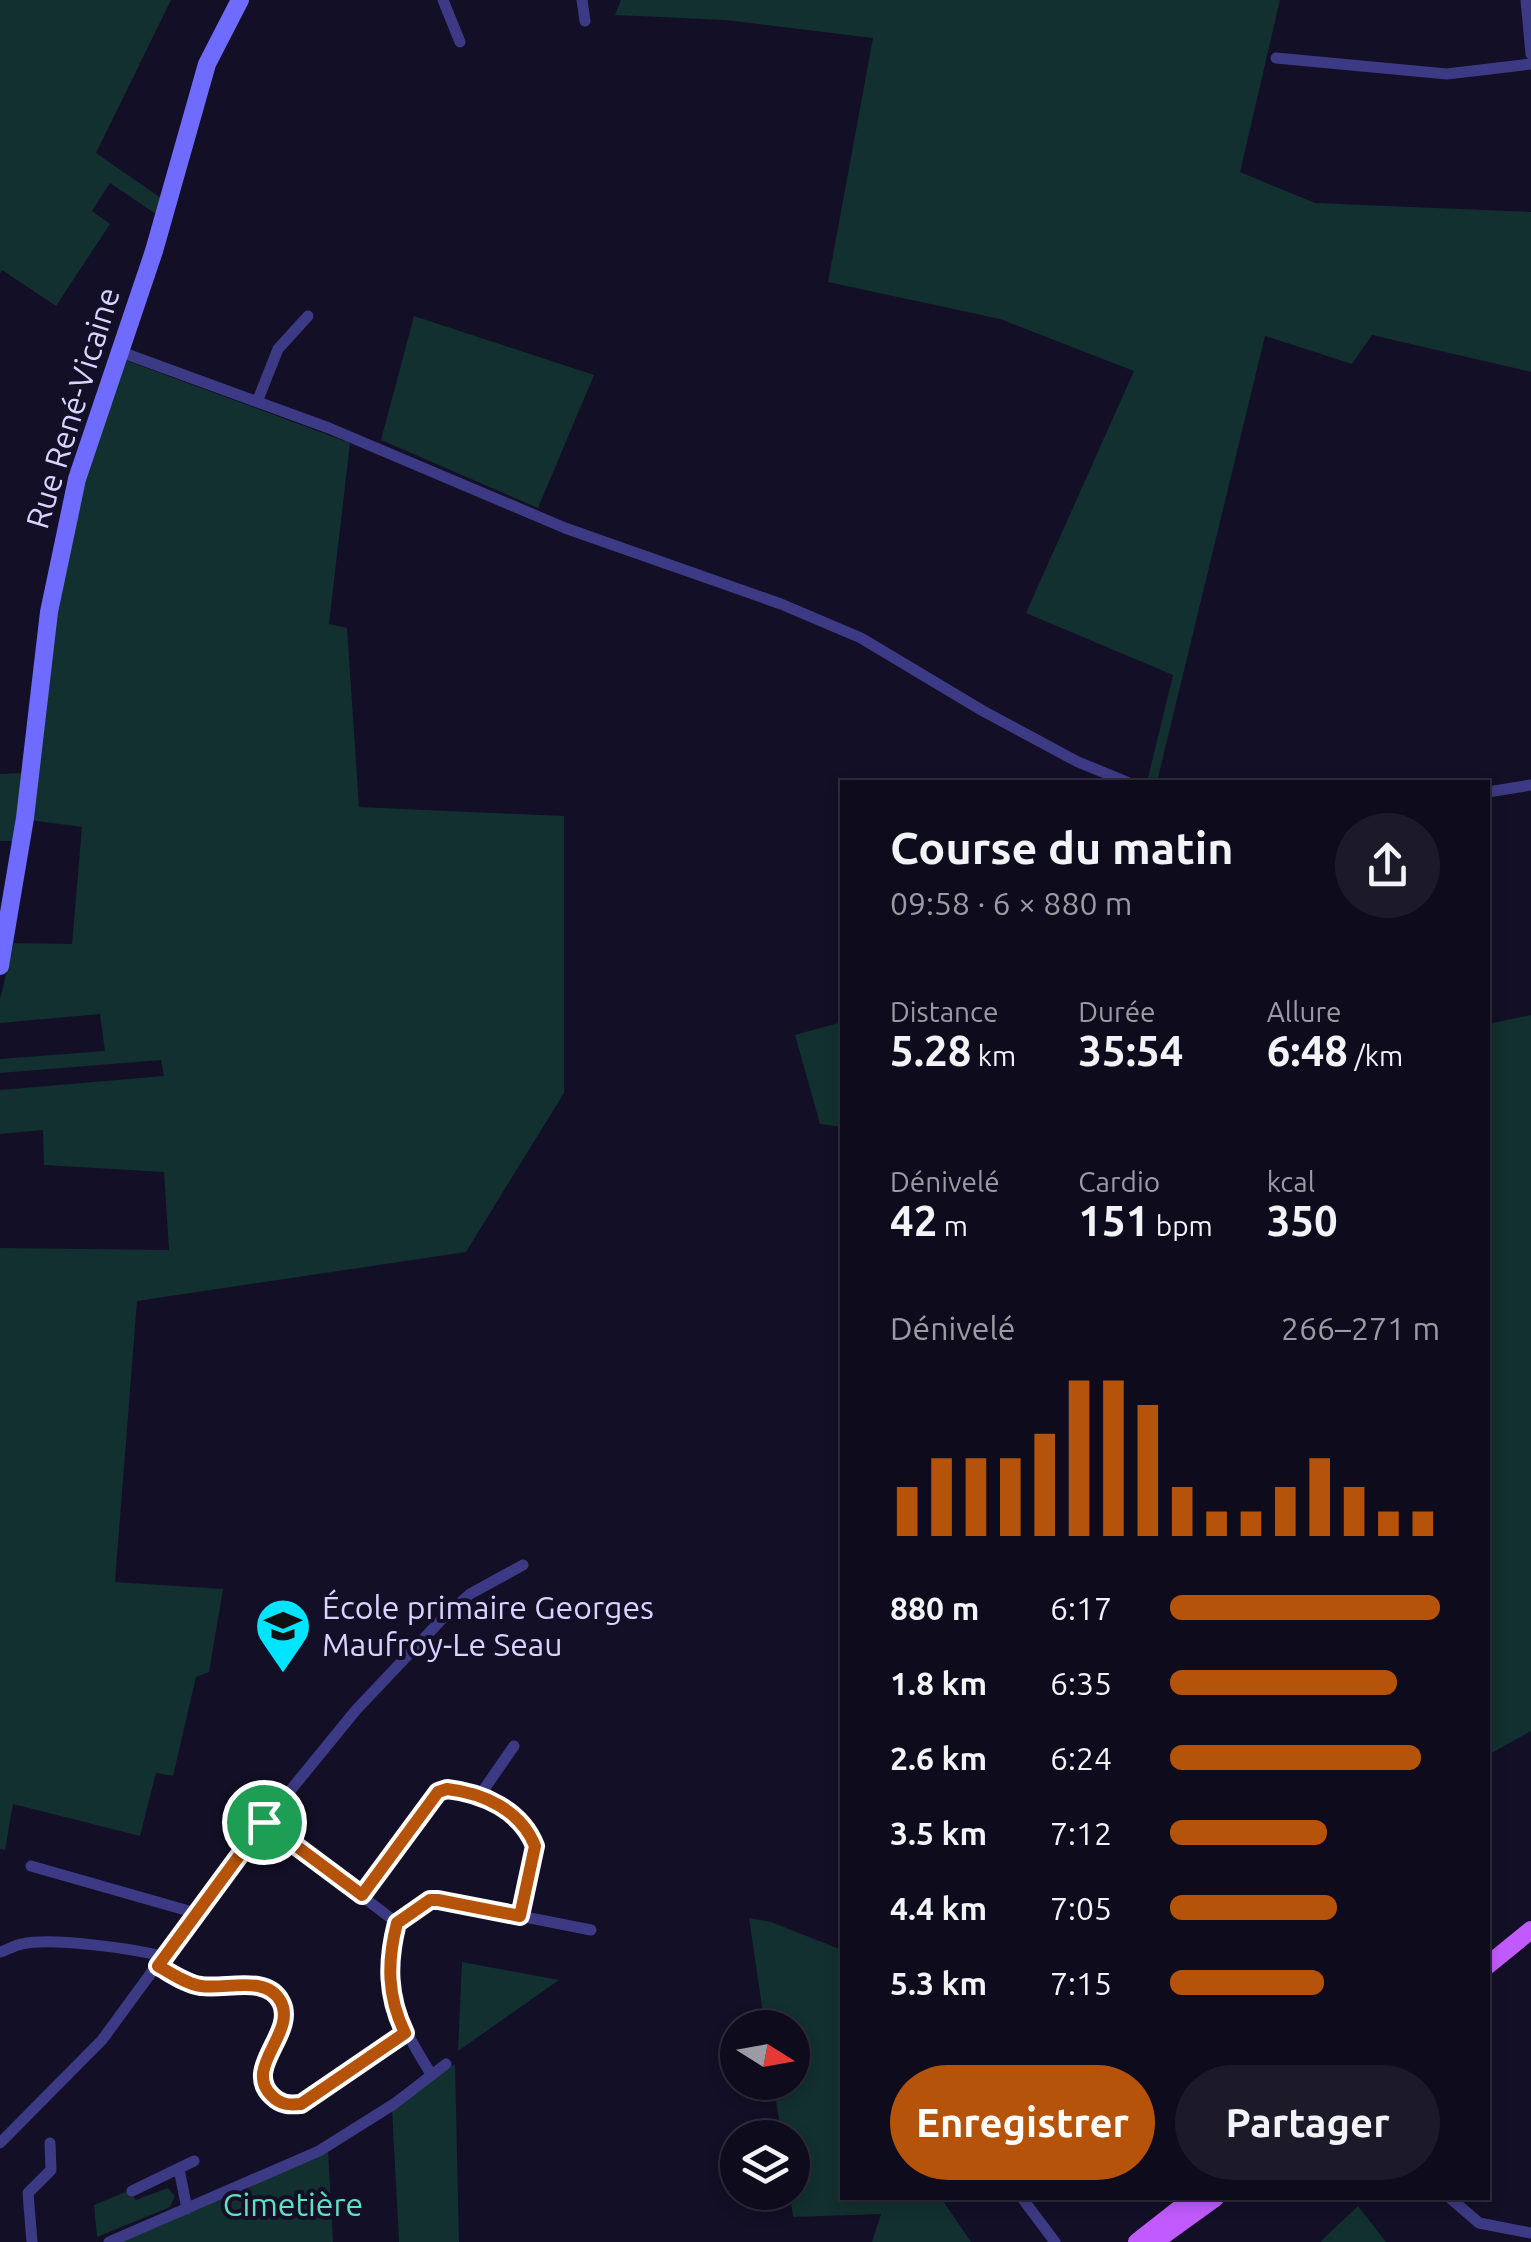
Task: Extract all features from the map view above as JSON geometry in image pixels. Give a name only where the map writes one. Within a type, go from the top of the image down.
[{"type":"main road","points":[[1490,1963],[1531,1930]]},
{"type":"main road","points":[[1490,1976],[1531,1944]]},
{"type":"main road","points":[[1136,2242],[1190,2200]]},
{"type":"main road","points":[[1154,2242],[1212,2200]]},
{"type":"street","name":"Rue René-Vicaine","points":[[0,966],[25,818],[55,574],[83,458],[170,198],[207,64],[240,0]]},
{"type":"street","points":[[443,0],[460,42]]},
{"type":"street","points":[[582,0],[585,21]]},
{"type":"street","points":[[1526,0],[1531,54]]},
{"type":"street","points":[[1276,58],[1447,74],[1531,64]]},
{"type":"street","points":[[257,402],[278,349],[308,316]]},
{"type":"street","points":[[121,352],[406,459],[565,528],[735,586],[845,632],[1046,745],[1123,780]]},
{"type":"street","points":[[1490,792],[1531,785]]},
{"type":"street","points":[[0,2143],[102,2040],[264,1822],[356,1710],[470,1594],[524,1565]]},
{"type":"street","points":[[480,1795],[514,1746]]},
{"type":"street","points":[[362,1895],[438,1792],[447,1789],[494,1800],[530,1834],[535,1846],[520,1916]]},
{"type":"street","points":[[264,1822],[397,1923]]},
{"type":"street","points":[[31,1866],[196,1912]]},
{"type":"street","points":[[431,2074],[405,2033],[394,2004],[389,1976],[397,1923],[430,1900],[438,1900],[590,1930]]},
{"type":"street","points":[[0,1952],[24,1943],[142,1950],[204,1987],[259,1986],[275,1992],[284,2008],[284,2020],[262,2081],[267,2092],[288,2105],[301,2104],[316,2095],[405,2033]]},
{"type":"street","points":[[109,2242],[319,2151],[446,2064]]},
{"type":"street","points":[[32,2242],[28,2193],[51,2170],[50,2143]]},
{"type":"street","points":[[132,2191],[194,2161]]},
{"type":"street","points":[[179,2168],[186,2209]]},
{"type":"street","points":[[1024,2200],[1055,2242]]},
{"type":"street","points":[[1452,2200],[1479,2223],[1531,2234]]},
{"type":"green space","points":[[0,0],[171,0],[96,153],[161,198],[156,214],[110,183],[92,211],[110,224],[56,306],[2,270],[0,274]]},
{"type":"green space","points":[[621,0],[1280,0],[1240,172],[1315,203],[1531,212],[1531,372],[1372,335],[1352,364],[1265,336],[1157,780],[1147,780],[1173,675],[1026,613],[1134,371],[1000,319],[828,282],[873,38],[725,20],[615,15]]},
{"type":"green space","points":[[414,316],[594,375],[538,508],[381,440]]},
{"type":"green space","points":[[125,360],[350,443],[329,624],[347,628],[359,807],[564,816],[564,1093],[466,1252],[137,1301],[115,1582],[223,1589],[209,1672],[196,1677],[173,1776],[156,1773],[140,1836],[13,1804],[5,1850],[0,1849],[0,1248],[169,1250],[164,1172],[44,1165],[43,1130],[0,1134],[0,1090],[164,1076],[161,1060],[0,1073],[0,1059],[105,1051],[100,1014],[0,1023],[0,999],[14,943],[72,944],[82,827],[29,820],[52,642],[79,497]]},
{"type":"green space","points":[[23,773],[13,841],[0,841],[0,774]]},
{"type":"green space","points":[[1531,1015],[1531,1731],[1490,1754],[1490,1024]]},
{"type":"green space","points":[[840,1023],[840,1127],[820,1124],[795,1035]]},
{"type":"green space","points":[[749,1918],[771,1922],[840,1949],[840,2200],[942,2200],[971,2242],[872,2242],[881,2214],[793,2217],[792,2210],[810,2210],[810,2120],[779,2120],[776,2100],[810,2100],[810,2010],[763,2010]]},
{"type":"green space","points":[[462,1962],[559,1980],[458,2051]]},
{"type":"green space","points":[[455,2064],[459,2242],[399,2242],[392,2108]]},
{"type":"green space","name":"Cimetière","points":[[328,2150],[333,2242],[112,2242]]},
{"type":"green space","points":[[168,2188],[175,2196],[170,2207],[97,2237],[94,2205],[128,2191],[136,2200]]},
{"type":"green space","points":[[1358,2206],[1386,2242],[1321,2241]]},
{"type":"place","name":"École primaire Georges Maufroy-Le Seau","points":[[283,1675]]},
{"type":"route","points":[[447,1789],[494,1800],[530,1834],[535,1846],[520,1916],[430,1900],[397,1923],[389,1976],[405,2033],[301,2104],[277,2101],[262,2081],[284,2020],[284,2008],[275,1992],[259,1986],[204,1987],[158,1966],[264,1822],[362,1895],[438,1792],[447,1789]]}]
